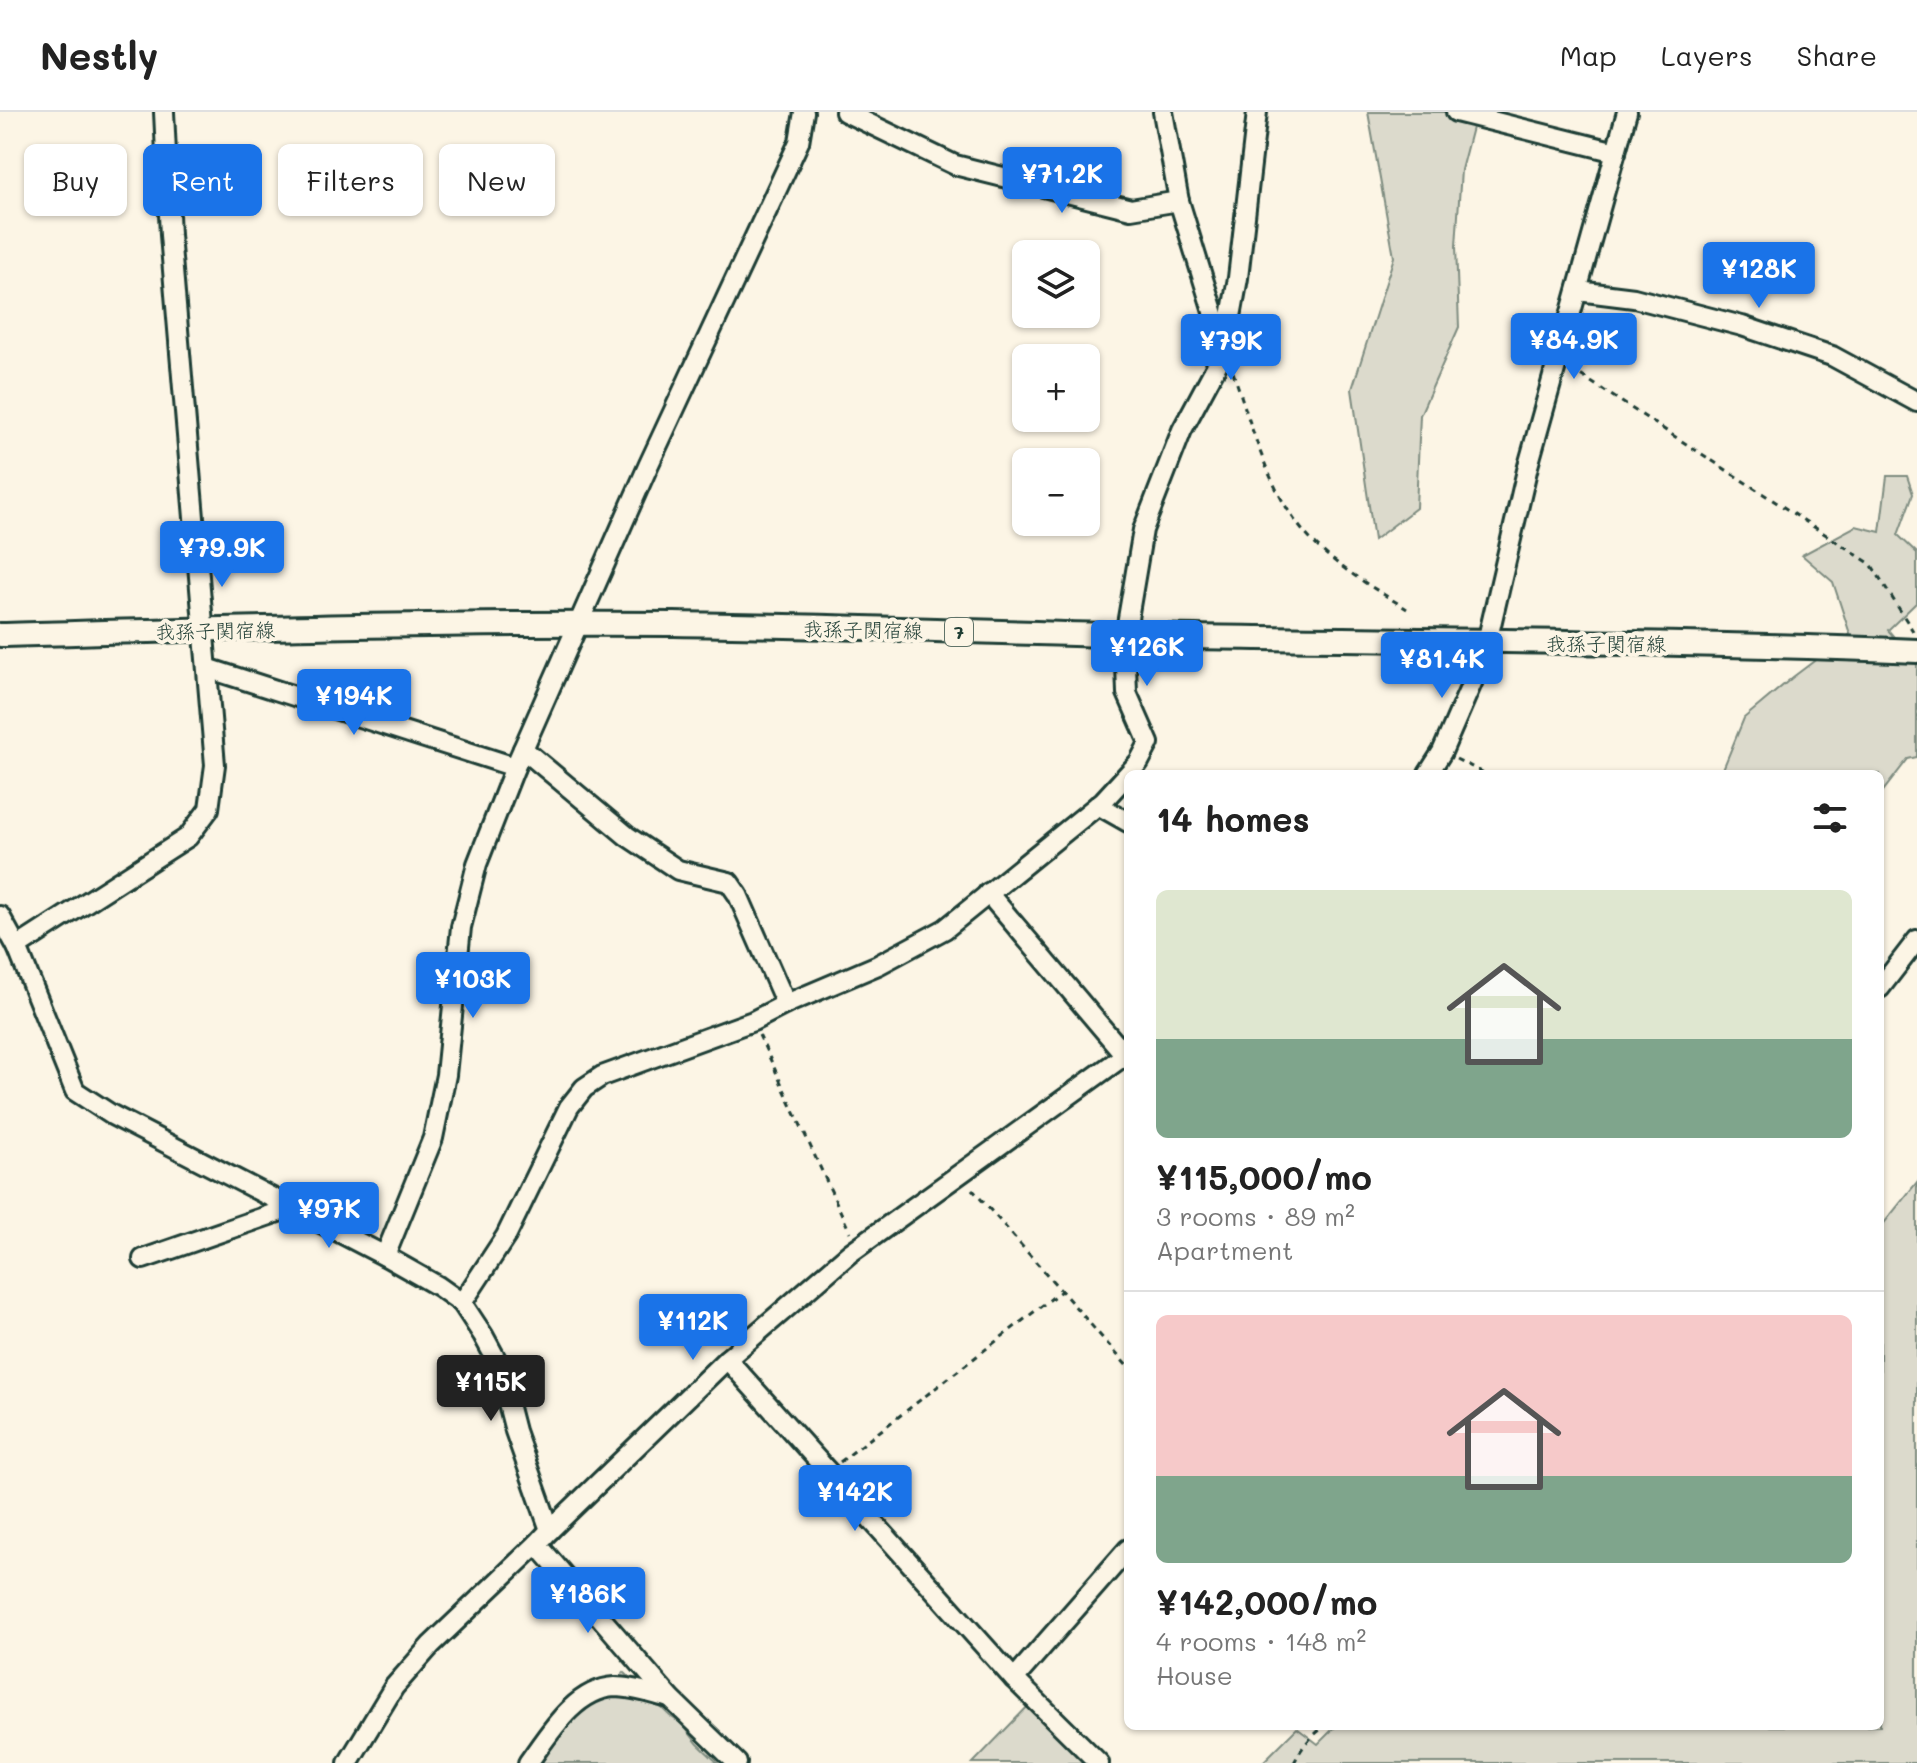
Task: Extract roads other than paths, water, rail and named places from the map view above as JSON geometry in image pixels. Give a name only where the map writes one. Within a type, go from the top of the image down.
[{"type":"main road","name":"我孫子関宿線","points":[[0,635],[677,624],[1125,636],[1721,644],[1917,651]]},
{"type":"street","points":[[17,947],[188,837],[209,809],[215,765],[170,235],[164,112]]},
{"type":"street","points":[[385,1256],[433,1138],[446,1075],[461,927],[477,864],[515,767],[655,450],[799,142],[804,112]]},
{"type":"street","points":[[845,112],[955,165],[1131,209],[1179,201]]},
{"type":"street","points":[[1163,112],[1179,201],[1225,350]]},
{"type":"street","points":[[1131,770],[1149,743],[1127,693],[1125,636],[1143,530],[1182,430],[1225,350],[1238,278],[1257,112]]},
{"type":"street","points":[[1456,112],[1616,152]]},
{"type":"street","points":[[1431,770],[1442,752],[1487,642],[1528,466],[1627,112]]},
{"type":"street","points":[[1578,291],[1634,298],[1742,326],[1832,356],[1917,402]]},
{"type":"street","points":[[207,668],[515,767]]},
{"type":"street","points":[[523,749],[627,836],[678,870],[729,882],[738,895],[786,1004]]},
{"type":"street","points":[[462,1303],[506,1236],[569,1107],[584,1088],[602,1076],[753,1021],[878,965],[945,929],[1098,805],[1124,778]]},
{"type":"street","points":[[1098,805],[1124,820]]},
{"type":"street","points":[[988,893],[1124,1052]]},
{"type":"street","points":[[0,916],[17,947],[75,1091],[112,1115],[385,1256],[462,1303],[497,1361],[544,1537],[670,1698],[737,1763]]},
{"type":"street","points":[[1884,983],[1917,940]]},
{"type":"street","points":[[348,1763],[394,1687],[431,1645],[727,1359],[857,1247],[1124,1055]]},
{"type":"street","points":[[143,1259],[293,1207]]},
{"type":"street","points":[[727,1359],[1014,1679],[1099,1763]]},
{"type":"street","points":[[1014,1679],[1124,1554]]},
{"type":"street","points":[[528,1763],[564,1715],[581,1700],[602,1689],[619,1687],[670,1698]]}]
